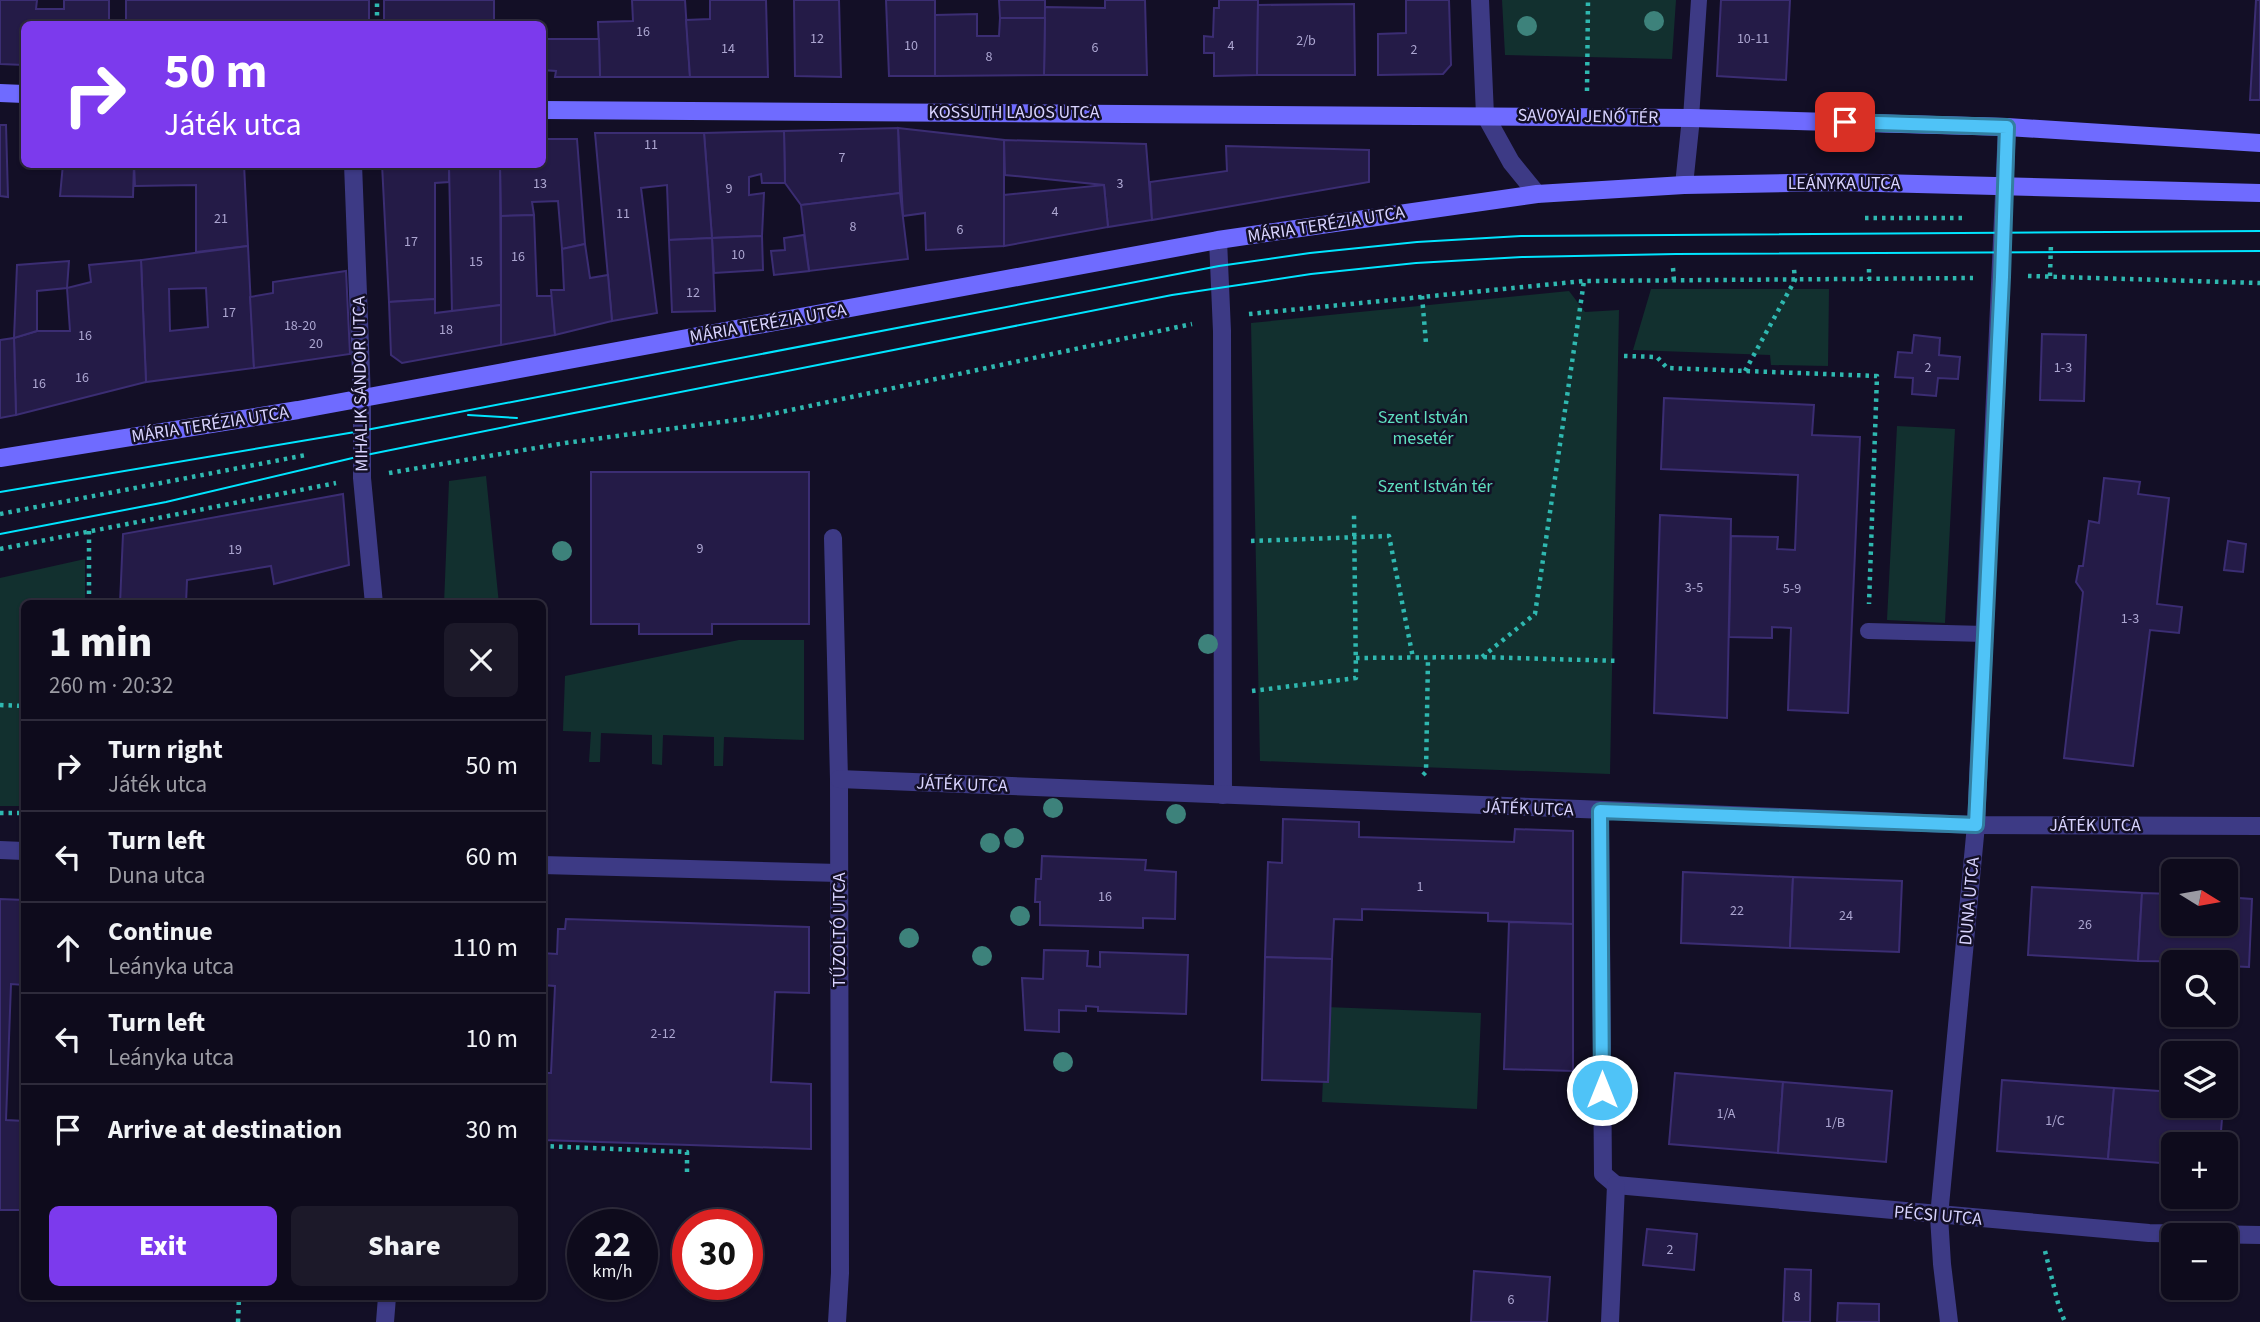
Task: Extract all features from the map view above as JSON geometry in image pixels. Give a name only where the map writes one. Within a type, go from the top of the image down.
[{"type":"main road","points":[[0,93],[21,94]]},
{"type":"main road","name":"KOSSUTH LAJOS UTCA","points":[[546,110],[1485,115]]},
{"type":"main road","name":"SAVOYAI JENŐ TÉR","points":[[1485,115],[1690,118]]},
{"type":"main road","points":[[1690,118],[2007,127],[2260,143]]},
{"type":"main road","name":"LEÁNYKA UTCA","points":[[1684,185],[1840,182],[2260,193]]},
{"type":"main road","points":[[1537,194],[1684,185]]},
{"type":"main road","name":"MÁRIA TERÉZIA UTCA","points":[[0,458],[362,397],[1218,240],[1537,194]]},
{"type":"street","name":"SAVOYAI JENŐ TÉR","points":[[1480,0],[1485,115],[1511,162],[1537,194]]},
{"type":"street","points":[[1684,185],[1690,118]]},
{"type":"street","points":[[2005,186],[2007,127]]},
{"type":"street","name":"MIHALIK SÁNDOR UTCA","points":[[353,168],[362,397],[362,478],[374,600]]},
{"type":"street","name":"DUNA UTCA","points":[[1949,1322],[1940,1216],[1976,825],[2005,186]]},
{"type":"street","points":[[1218,240],[1221,317],[1223,795]]},
{"type":"street","name":"TŰZOLTÓ UTCA","points":[[833,538],[839,779],[840,1273],[837,1322]]},
{"type":"street","name":"JÁTÉK UTCA","points":[[839,779],[1976,825],[2260,826]]},
{"type":"street","points":[[1600,811],[1603,1174],[1616,1185],[1610,1322]]},
{"type":"street","points":[[0,850],[21,851]]},
{"type":"street","points":[[546,865],[839,873]]},
{"type":"street","name":"PÉCSI UTCA","points":[[1616,1185],[2148,1233],[2260,1234]]},
{"type":"street","points":[[385,1322],[387,1300]]},
{"type":"lane","points":[[1690,118],[1699,0]]},
{"type":"lane","points":[[1868,631],[1985,635]]},
{"type":"path","points":[[377,0],[377,21]]},
{"type":"path","points":[[1587,116],[1588,0]]},
{"type":"path","points":[[1864,218],[1970,218]]},
{"type":"path","points":[[2050,276],[2051,243]]},
{"type":"path","points":[[1673,268],[1674,281]]},
{"type":"path","points":[[1745,371],[1795,280],[1794,269]]},
{"type":"path","points":[[1869,269],[1869,279]]},
{"type":"path","points":[[2002,277],[2050,276],[2260,283]]},
{"type":"path","points":[[0,549],[362,478],[565,443],[758,417],[1221,317],[1584,281],[1967,278]]},
{"type":"path","points":[[1482,657],[1535,614],[1584,281]]},
{"type":"path","points":[[1422,296],[1426,343]]},
{"type":"path","points":[[1624,356],[1657,357],[1667,368],[1877,376],[1868,631]]},
{"type":"path","points":[[0,514],[306,455]]},
{"type":"path","points":[[1224,695],[1356,678],[1354,514]]},
{"type":"path","points":[[89,531],[89,600]]},
{"type":"path","points":[[1222,542],[1390,536],[1413,658]]},
{"type":"path","points":[[1356,658],[1482,657],[1619,661]]},
{"type":"path","points":[[1401,803],[1426,772],[1428,658]]},
{"type":"path","points":[[0,705],[21,706]]},
{"type":"path","points":[[0,813],[21,813]]},
{"type":"path","points":[[546,1146],[687,1148],[687,1173]]},
{"type":"path","points":[[2038,1223],[2065,1322]]},
{"type":"path","points":[[238,1322],[239,1300]]},
{"type":"green space","points":[[1502,0],[1676,0],[1672,59],[1505,55]]},
{"type":"green space","points":[[1651,289],[1829,289],[1828,366],[1771,365],[1770,355],[1633,350]]},
{"type":"green space","name":"Szent István tér","points":[[1569,291],[1585,312],[1619,310],[1610,774],[1260,761],[1251,323]]},
{"type":"green space","points":[[1897,426],[1955,429],[1945,623],[1887,620]]},
{"type":"green space","points":[[486,476],[499,600],[444,600],[449,481]]},
{"type":"green space","points":[[85,559],[85,600],[21,600],[21,806],[0,806],[0,578]]},
{"type":"green space","points":[[739,640],[804,640],[804,740],[724,737],[723,766],[714,766],[714,737],[663,735],[662,765],[652,764],[652,735],[601,733],[600,762],[589,762],[591,732],[563,731],[565,676]]},
{"type":"green space","points":[[1326,1007],[1481,1013],[1477,1109],[1322,1102]]},
{"type":"building","points":[[0,0],[37,0],[36,9],[64,9],[64,0],[109,0],[109,20],[121,21],[21,21],[21,65],[0,64]]},
{"type":"building","points":[[126,0],[369,0],[369,21],[126,21]]},
{"type":"building","points":[[384,0],[494,0],[494,21],[384,21]]},
{"type":"building","points":[[632,0],[685,0],[690,77],[600,77],[598,22],[633,21]]},
{"type":"building","points":[[710,0],[766,0],[768,77],[690,77],[686,20],[710,19]]},
{"type":"building","points":[[794,0],[839,0],[841,77],[795,76]]},
{"type":"building","points":[[886,0],[935,0],[935,76],[889,76]]},
{"type":"building","points":[[999,0],[1045,0],[1045,18],[1000,18]]},
{"type":"building","points":[[1105,0],[1145,0],[1147,75],[1044,75],[1045,7],[1105,8]]},
{"type":"building","points":[[1219,0],[1258,0],[1257,75],[1214,76],[1214,53],[1204,53],[1204,36],[1213,37],[1214,8],[1219,8]]},
{"type":"building","points":[[1406,0],[1449,0],[1451,65],[1443,74],[1378,75],[1378,34],[1406,33]]},
{"type":"building","points":[[1721,0],[1790,0],[1786,80],[1717,76]]},
{"type":"building","points":[[2256,0],[2260,0],[2260,100],[2250,100]]},
{"type":"building","points":[[1354,4],[1355,75],[1257,75],[1258,5]]},
{"type":"building","points":[[977,14],[977,36],[999,36],[1000,18],[1045,18],[1044,75],[935,76],[935,15]]},
{"type":"building","points":[[546,39],[599,39],[600,77],[555,77],[556,71],[546,70]]},
{"type":"building","points":[[0,125],[6,125],[8,197],[0,196]]},
{"type":"building","points":[[898,128],[1004,140],[1004,246],[926,250],[925,213],[903,216]]},
{"type":"building","points":[[898,128],[900,193],[801,205],[785,183],[784,131]]},
{"type":"building","points":[[784,131],[785,183],[762,183],[761,174],[749,177],[749,195],[764,193],[762,236],[712,238],[704,133]]},
{"type":"building","points":[[595,133],[704,133],[712,238],[669,240],[667,185],[641,188],[657,313],[612,321]]},
{"type":"building","points":[[546,139],[577,139],[585,244],[562,249],[558,201],[532,202],[534,215],[501,216],[500,168],[546,168]]},
{"type":"building","points":[[1004,140],[1146,144],[1152,220],[1108,227],[1104,185],[1005,175]]},
{"type":"building","points":[[1226,146],[1369,150],[1369,182],[1152,220],[1150,182],[1227,171]]},
{"type":"building","points":[[63,168],[134,168],[133,197],[60,196]]},
{"type":"building","points":[[134,168],[244,168],[248,246],[196,252],[196,185],[135,186]]},
{"type":"building","points":[[382,168],[449,168],[449,182],[435,183],[435,299],[389,302]]},
{"type":"building","points":[[449,168],[500,168],[501,305],[452,312]]},
{"type":"building","points":[[1104,185],[1108,227],[1004,246],[1004,195]]},
{"type":"building","points":[[900,193],[908,259],[809,271],[801,205]]},
{"type":"building","points":[[534,215],[537,296],[552,296],[555,335],[501,345],[501,216]]},
{"type":"building","points":[[804,235],[809,271],[774,275],[771,251],[785,250],[784,238]]},
{"type":"building","points":[[762,236],[763,270],[714,273],[712,238]]},
{"type":"building","points":[[712,238],[715,311],[672,312],[669,240]]},
{"type":"building","points":[[585,244],[590,278],[608,275],[612,321],[555,335],[551,290],[564,290],[562,249]]},
{"type":"building","points":[[248,246],[254,368],[146,382],[141,260]],"holes":[[[206,288],[208,327],[170,331],[169,289]]]},
{"type":"building","points":[[141,260],[146,382],[16,415],[14,338],[37,331],[70,331],[67,288],[91,282],[89,265]]},
{"type":"building","points":[[69,261],[67,288],[37,291],[37,331],[14,338],[17,265]]},
{"type":"building","points":[[346,271],[350,354],[254,368],[250,297],[273,293],[273,282]]},
{"type":"building","points":[[435,299],[435,313],[501,305],[501,345],[402,363],[391,355],[389,302]]},
{"type":"building","points":[[2042,334],[2086,335],[2084,401],[2040,400]]},
{"type":"building","points":[[1914,335],[1940,338],[1939,355],[1960,357],[1958,379],[1938,378],[1936,396],[1912,394],[1913,378],[1895,377],[1898,352],[1912,353]]},
{"type":"building","points":[[14,338],[16,415],[0,418],[0,340]]},
{"type":"building","points":[[1664,398],[1814,405],[1812,435],[1860,437],[1848,713],[1788,710],[1791,628],[1772,627],[1772,638],[1729,637],[1731,536],[1778,537],[1777,549],[1795,550],[1798,475],[1661,469]]},
{"type":"building","points":[[591,472],[809,472],[809,624],[712,624],[712,634],[639,634],[639,624],[591,624]]},
{"type":"building","points":[[2104,478],[2140,482],[2138,494],[2169,498],[2157,604],[2182,607],[2179,633],[2150,630],[2133,766],[2064,758],[2083,592],[2076,582],[2079,566],[2083,566],[2089,521],[2099,523]]},
{"type":"building","points":[[343,494],[349,565],[274,584],[271,566],[187,580],[186,600],[120,600],[123,534]]},
{"type":"building","points":[[1660,515],[1731,519],[1727,718],[1654,713]]},
{"type":"building","points":[[2228,541],[2246,544],[2243,572],[2224,570]]},
{"type":"building","points":[[1283,819],[1359,822],[1359,837],[1514,842],[1515,829],[1573,831],[1573,924],[1488,921],[1488,913],[1362,909],[1362,920],[1334,919],[1332,959],[1265,957],[1268,862],[1282,863]]},
{"type":"building","points":[[1042,856],[1146,860],[1145,870],[1176,872],[1175,919],[1143,918],[1143,928],[1040,925],[1040,902],[1035,902],[1036,879],[1041,879]]},
{"type":"building","points":[[1683,872],[1793,877],[1790,948],[1681,943]]},
{"type":"building","points":[[1793,877],[1902,881],[1899,952],[1790,948]]},
{"type":"building","points":[[2032,887],[2142,893],[2138,961],[2028,955]]},
{"type":"building","points":[[2142,893],[2161,894],[2161,936],[2238,936],[2238,898],[2252,899],[2249,967],[2238,967],[2238,950],[2161,950],[2161,961],[2138,961]]},
{"type":"building","points":[[0,899],[21,900],[21,985],[11,984],[6,1120],[21,1121],[21,1210],[0,1210]]},
{"type":"building","points":[[566,919],[809,927],[809,993],[775,992],[771,1082],[811,1084],[811,1149],[546,1140],[546,1073],[551,1073],[555,986],[546,985],[546,953],[557,954],[558,929],[565,929]]},
{"type":"building","points":[[1509,922],[1573,924],[1573,1071],[1504,1069]]},
{"type":"building","points":[[1044,950],[1088,951],[1087,966],[1100,967],[1100,952],[1188,955],[1186,1014],[1098,1011],[1098,1007],[1086,1006],[1086,1011],[1059,1010],[1059,1032],[1025,1030],[1022,978],[1043,979]]},
{"type":"building","points":[[1265,957],[1332,959],[1328,1082],[1262,1080]]},
{"type":"building","points":[[1675,1073],[1783,1082],[1778,1153],[1669,1144]]},
{"type":"building","points":[[2002,1080],[2114,1088],[2108,1159],[1997,1151]]},
{"type":"building","points":[[1783,1082],[1892,1091],[1886,1162],[1778,1153]]},
{"type":"building","points":[[2114,1088],[2161,1091],[2161,1118],[2222,1118],[2221,1132],[2161,1132],[2161,1163],[2108,1159]]},
{"type":"building","points":[[1647,1229],[1697,1234],[1694,1270],[1643,1265]]},
{"type":"building","points":[[1785,1269],[1811,1270],[1810,1322],[1783,1322]]},
{"type":"building","points":[[1474,1271],[1550,1277],[1547,1322],[1471,1322]]},
{"type":"building","points":[[1838,1303],[1879,1304],[1879,1322],[1837,1322]]},
{"type":"tram line","points":[[0,492],[361,431],[1219,266],[1310,253],[1417,242],[1521,236],[2260,231]]},
{"type":"tram line","points":[[0,534],[166,502],[361,456],[569,414],[1172,295],[1311,274],[1416,263],[1522,257],[2260,251]]},
{"type":"tram line","points":[[468,415],[517,418]]},
{"type":"route","points":[[1602,1090],[1600,811],[1976,825],[2007,127],[1845,122]]},
{"type":"park label","name":"Szent István mesetér","points":[[1423,427]]}]
